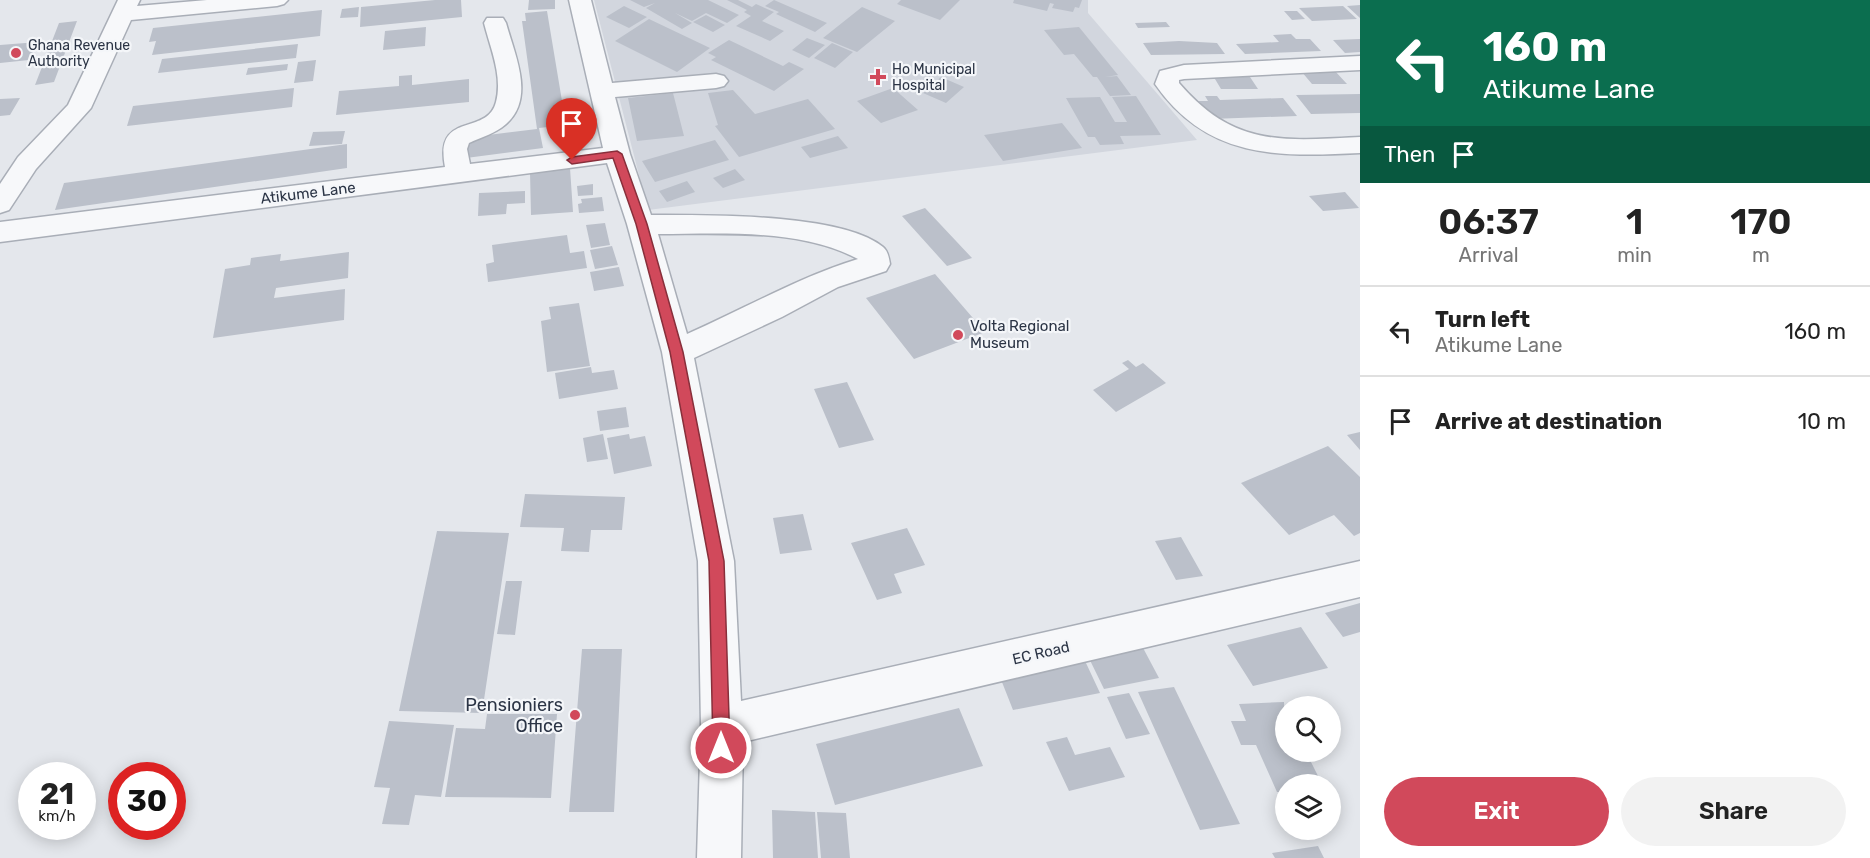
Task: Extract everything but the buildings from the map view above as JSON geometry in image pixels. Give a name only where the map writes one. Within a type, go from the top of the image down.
[{"type":"street","points":[[0,204],[27,163],[79,108],[126,7],[277,0]]},
{"type":"street","points":[[580,0],[617,154],[641,224],[677,352],[716,561],[722,726],[719,858]]},
{"type":"street","points":[[459,174],[454,149],[459,138],[492,122],[504,111],[510,87],[495,23]]},
{"type":"street","points":[[1360,63],[1184,72],[1168,76],[1167,84],[1177,98],[1200,120],[1232,139],[1282,149],[1360,145]]},
{"type":"street","points":[[602,91],[716,81]]},
{"type":"street","name":"Atikume Lane","points":[[0,232],[617,154]]},
{"type":"street","points":[[641,224],[731,226],[836,236],[859,244],[874,255],[876,264],[828,279],[772,309],[677,352]]},
{"type":"street","name":"EC Road","points":[[722,726],[1360,579]]},
{"type":"shaded area","name":"Ho Municipal Hospital","points":[[594,0],[1088,0],[1088,13],[1197,140],[648,210]]},
{"type":"place","name":"Ghana Revenue Authority","points":[[16,53]]},
{"type":"place","name":"Ho Municipal Hospital","points":[[878,77]]},
{"type":"place","name":"Volta Regional Museum","points":[[958,335]]},
{"type":"place","name":"Pensioniers Office","points":[[575,715]]},
{"type":"route","points":[[572,160],[617,154],[641,224],[677,352],[716,561],[721,748]]}]
